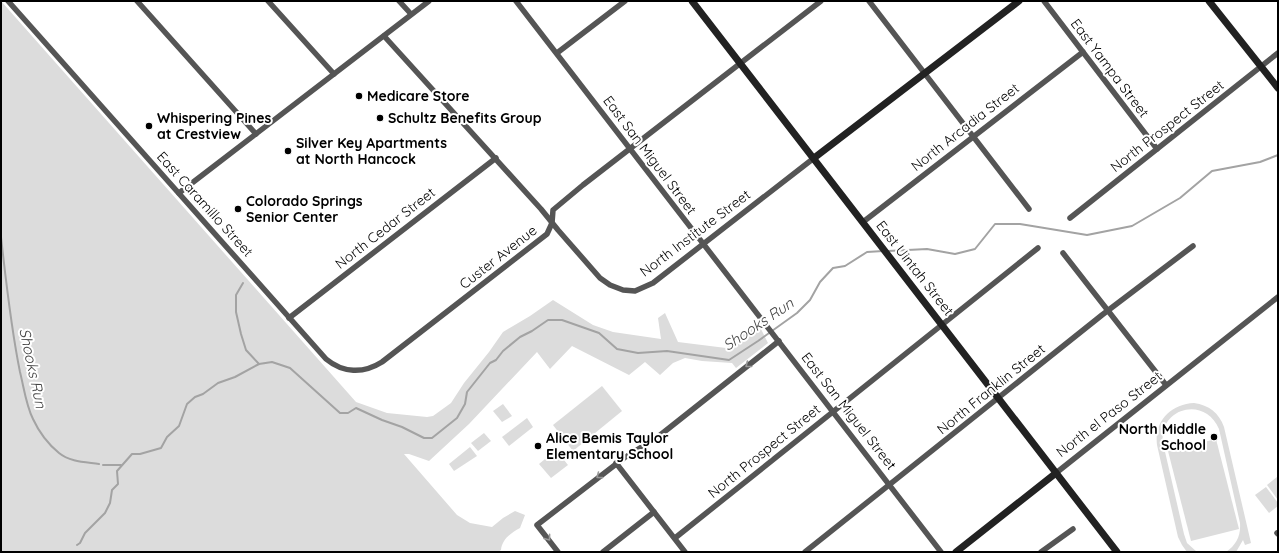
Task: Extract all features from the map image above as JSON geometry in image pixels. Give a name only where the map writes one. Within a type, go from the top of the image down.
[{"type":"main road","name":"East Uintah Street","points":[[692,1],[1117,552]]},
{"type":"main road","name":"North Institute Street","points":[[814,158],[1019,1]]},
{"type":"main road","points":[[1209,1],[1278,88]]},
{"type":"main road","name":"North el Paso Street","points":[[956,552],[1056,473]]},
{"type":"street","name":"East Caramillo Street","points":[[8,1],[289,318],[326,359],[338,367]]},
{"type":"street","points":[[137,1],[256,134]]},
{"type":"street","points":[[268,1],[334,74]]},
{"type":"street","points":[[399,1],[411,14]]},
{"type":"street","points":[[179,193],[429,1]]},
{"type":"street","name":"East San Miguel Street","points":[[516,1],[941,552]]},
{"type":"street","points":[[557,54],[625,1]]},
{"type":"street","name":"Custer Avenue","points":[[338,367],[349,370],[362,370],[376,366],[382,362],[547,234],[552,223],[553,210],[583,185],[821,1]]},
{"type":"street","points":[[869,1],[1029,209]]},
{"type":"street","name":"East Yampa Street","points":[[1044,1],[1158,149]]},
{"type":"street","name":"North Institute Street","points":[[384,36],[496,158],[600,278],[616,288],[623,290],[634,291],[648,286],[814,158]]},
{"type":"street","name":"North Arcadia Street","points":[[863,222],[1083,52]]},
{"type":"street","name":"North Prospect Street","points":[[1070,218],[1278,53]]},
{"type":"street","name":"North Cedar Street","points":[[289,318],[496,158]]},
{"type":"street","name":"North Franklin Street","points":[[805,552],[1108,310],[1192,246]]},
{"type":"street","name":"North Prospect Street","points":[[675,538],[1038,248]]},
{"type":"street","points":[[1063,253],[1166,385]]},
{"type":"street","points":[[1276,299],[1278,305]]},
{"type":"street","name":"North el Paso Street","points":[[1056,473],[1276,299]]},
{"type":"street","points":[[558,552],[537,524],[616,463],[659,436],[779,341]]},
{"type":"street","points":[[616,463],[685,552]]},
{"type":"street","points":[[603,552],[654,512]]},
{"type":"street","points":[[1042,552],[1072,529]]},
{"type":"shaded area","points":[[1,1],[356,402],[387,413],[427,417],[433,416],[451,403],[464,383],[503,332],[553,300],[593,325],[613,332],[661,339],[658,318],[665,313],[678,342],[726,348],[757,321],[768,343],[736,368],[732,363],[685,358],[673,363],[660,375],[645,362],[629,375],[572,346],[550,369],[537,352],[469,424],[429,461],[409,454],[404,454],[457,515],[470,523],[492,527],[515,511],[525,515],[520,528],[508,537],[503,543],[501,550],[498,552],[1,552]]},
{"type":"shaded area","points":[[602,386],[622,411],[573,451],[553,425]]},
{"type":"shaded area","points":[[1194,403],[1213,410],[1224,427],[1251,543],[1245,545],[1243,540],[1236,552],[1226,552],[1237,540],[1240,532],[1240,523],[1219,429],[1212,418],[1204,412],[1194,409],[1184,410],[1175,414],[1168,421],[1163,431],[1163,443],[1184,534],[1187,543],[1197,552],[1187,552],[1178,537],[1157,445],[1157,436],[1161,421],[1171,410],[1186,404]]},
{"type":"shaded area","points":[[503,404],[512,416],[502,422],[493,411]]},
{"type":"shaded area","points":[[527,418],[533,427],[509,446],[502,437]]},
{"type":"shaded area","points":[[484,433],[491,441],[478,451],[471,443]]},
{"type":"shaded area","points":[[1216,439],[1239,529],[1191,541],[1168,451]]},
{"type":"shaded area","points":[[470,447],[477,456],[454,471],[449,464]]},
{"type":"shaded area","points":[[556,450],[568,465],[551,478],[539,464]]},
{"type":"shaded area","points":[[1277,477],[1278,478],[1278,500],[1267,485]]},
{"type":"shaded area","points":[[1266,487],[1278,503],[1278,506],[1269,513],[1255,495]]},
{"type":"waterway","name":"Shooks Run","points":[[888,251],[927,249],[955,254],[975,249],[995,224],[1020,224],[1087,235],[1132,226],[1180,198],[1212,171],[1260,162],[1278,155]]},
{"type":"waterway","name":"Shooks Run","points":[[1,237],[14,339],[24,390],[31,414],[44,438],[63,456],[73,460],[99,464]]},
{"type":"waterway","name":"Shooks Run","points":[[77,545],[80,543],[85,533],[105,513],[110,503],[112,490],[118,484],[117,471],[132,454],[140,454],[161,448],[167,437],[179,426],[187,404],[195,397],[203,394],[218,383],[235,377],[259,364],[272,362],[290,368],[340,413],[348,413],[356,408],[424,438],[432,438],[457,418],[465,404],[467,392],[490,363],[496,360],[503,351],[520,337],[548,320],[562,320],[599,333],[617,349],[638,353],[667,351],[729,360],[797,313],[810,300],[820,282],[833,268],[845,266],[867,252],[883,251]]},
{"type":"waterway","name":"Shooks Run","points":[[243,283],[236,295],[236,312],[246,350],[259,364]]},
{"type":"waterway","name":"Shooks Run","points":[[103,465],[121,465]]},
{"type":"place","name":"Medicare Store","points":[[359,96]]},
{"type":"place","name":"Schultz Benefits Group","points":[[380,118]]},
{"type":"place","name":"Whispering Pines at Crestview","points":[[149,126]]},
{"type":"place","name":"Silver Key Apartments at North Hancock","points":[[288,151]]},
{"type":"place","name":"Colorado Springs Senior Center","points":[[238,209]]},
{"type":"place","name":"North Middle School","points":[[1214,437]]},
{"type":"place","name":"Alice Bemis Taylor Elementary School","points":[[538,446]]}]
